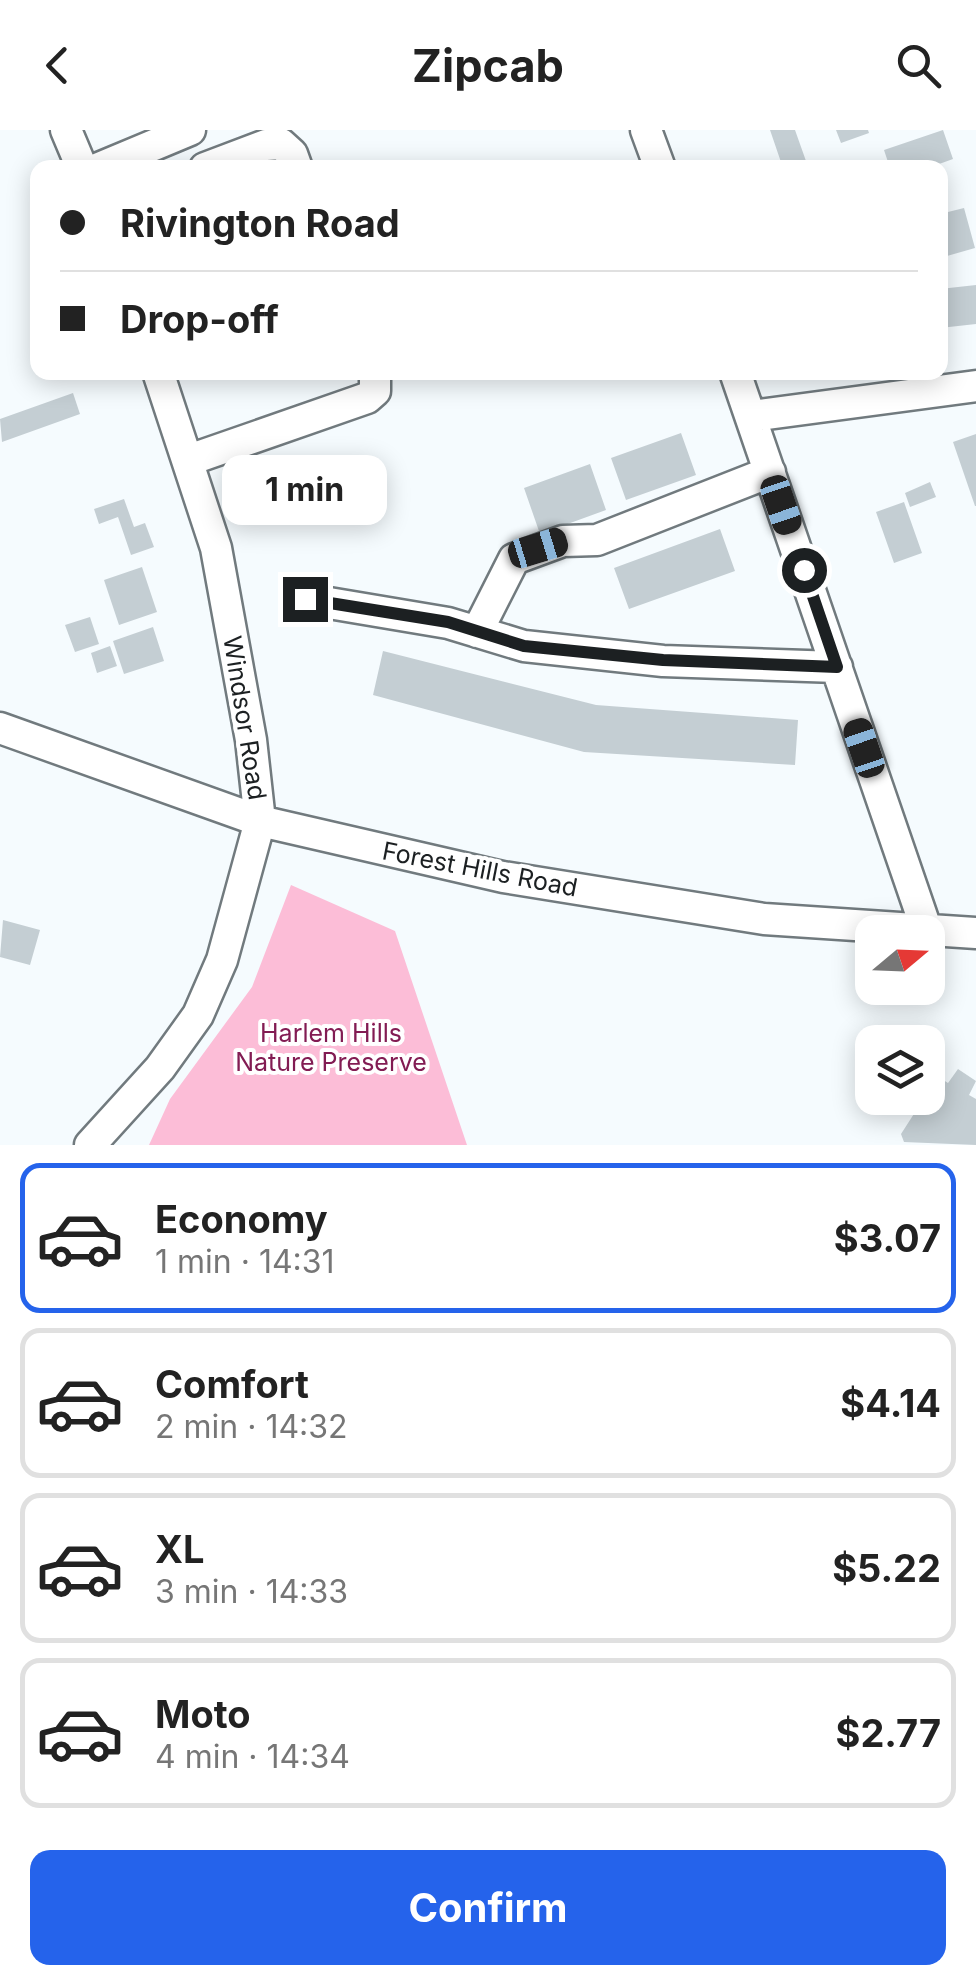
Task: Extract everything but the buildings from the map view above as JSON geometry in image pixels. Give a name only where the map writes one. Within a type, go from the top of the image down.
[{"type":"street","points":[[66,130],[79,160]]},
{"type":"street","points":[[118,160],[190,130]]},
{"type":"street","points":[[646,130],[657,160]]},
{"type":"street","points":[[226,160],[266,145],[281,144],[294,160]]},
{"type":"street","name":"Windsor Road","points":[[90,1145],[160,1068],[198,1016],[222,960],[260,821],[251,740],[224,588],[189,460],[161,380]]},
{"type":"street","points":[[189,460],[367,398],[375,392],[375,380]]},
{"type":"street","points":[[738,380],[922,915]]},
{"type":"street","points":[[751,416],[976,386]]},
{"type":"street","points":[[476,632],[514,559],[564,541],[597,540],[770,472]]},
{"type":"street","points":[[305,599],[448,622],[524,646],[663,660],[837,667]]},
{"type":"street","name":"Forest Hills Road","points":[[0,728],[260,821],[503,877],[764,919],[855,926]]},
{"type":"street","name":"Forest Hills Road","points":[[945,932],[976,932]]},
{"type":"green space","name":"Harlem Hills Nature Preserve","points":[[291,885],[395,931],[467,1145],[149,1145],[170,1099],[252,987]]},
{"type":"route","points":[[305,599],[448,622],[524,646],[663,660],[837,667],[804,570]]}]
